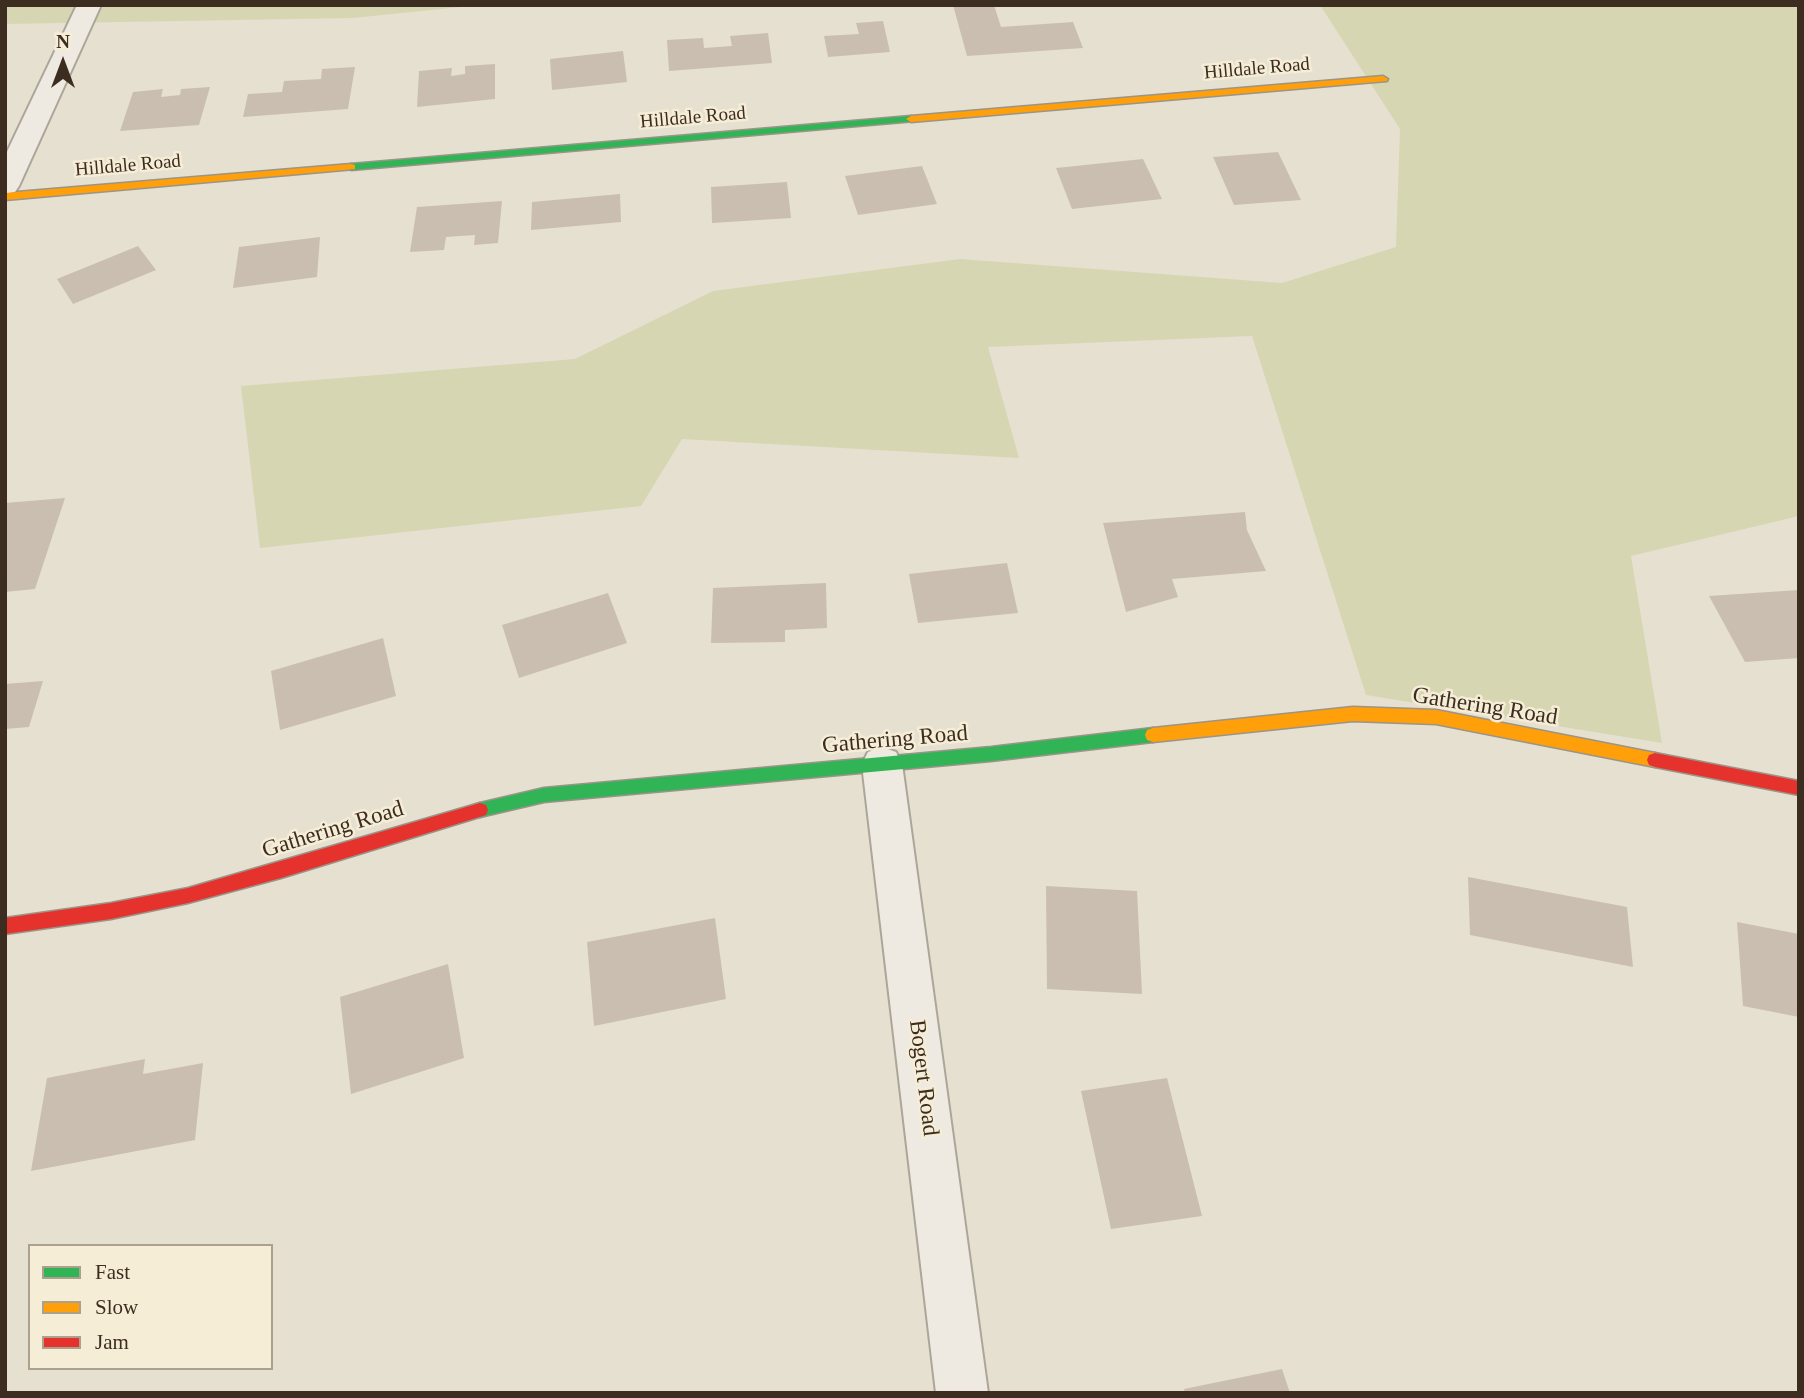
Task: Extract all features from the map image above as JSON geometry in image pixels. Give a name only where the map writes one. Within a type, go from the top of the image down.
[{"type":"street","points":[[5,186],[89,5]]},
{"type":"street","name":"Hilldale Road","points":[[5,197],[1383,79]]},
{"type":"street","name":"Gathering Road","points":[[5,926],[77,919],[134,909],[241,883],[478,808],[544,795],[882,764],[1281,720],[1380,715],[1436,717],[1799,788]]},
{"type":"street","name":"Bogert Road","points":[[882,764],[962,1393]]},
{"type":"green space","points":[[5,5],[480,5],[353,18],[5,24]]},
{"type":"green space","points":[[1320,5],[1799,5],[1799,516],[1631,556],[1662,743],[1366,695],[1252,336],[988,347],[1019,458],[682,439],[641,506],[260,548],[241,386],[575,359],[713,291],[960,259],[1282,283],[1396,247],[1400,129]]},
{"type":"building","points":[[953,5],[994,5],[1001,27],[1073,22],[1083,48],[967,56]]},
{"type":"building","points":[[883,21],[890,52],[828,57],[824,36],[859,34],[856,23]]},
{"type":"building","points":[[768,33],[772,63],[669,71],[667,40],[703,38],[704,48],[732,46],[730,36]]},
{"type":"building","points":[[623,51],[627,82],[552,90],[550,59]]},
{"type":"building","points":[[495,64],[495,99],[417,107],[419,71],[452,68],[451,76],[465,74],[465,66]]},
{"type":"building","points":[[355,67],[348,109],[243,117],[248,94],[282,92],[284,81],[321,79],[322,69]]},
{"type":"building","points":[[210,87],[199,125],[120,131],[133,92],[163,89],[161,97],[180,95],[181,89]]},
{"type":"building","points":[[1278,152],[1301,200],[1234,205],[1213,157]]},
{"type":"building","points":[[1143,159],[1162,199],[1072,209],[1056,168]]},
{"type":"building","points":[[922,166],[937,204],[858,215],[845,176]]},
{"type":"building","points":[[787,182],[791,218],[712,223],[711,187]]},
{"type":"building","points":[[620,194],[621,222],[531,230],[532,202]]},
{"type":"building","points":[[502,201],[498,243],[474,245],[475,235],[446,237],[444,250],[410,252],[417,207]]},
{"type":"building","points":[[320,237],[317,277],[233,288],[239,247]]},
{"type":"building","points":[[138,246],[156,270],[73,304],[57,279]]},
{"type":"building","points":[[65,498],[35,589],[5,592],[5,503]]},
{"type":"building","points":[[1245,512],[1247,530],[1266,571],[1172,579],[1178,597],[1126,612],[1103,523]]},
{"type":"building","points":[[1007,563],[1018,613],[918,623],[909,574]]},
{"type":"building","points":[[826,583],[827,628],[785,630],[785,642],[711,643],[713,588]]},
{"type":"building","points":[[1799,590],[1799,658],[1745,662],[1709,596]]},
{"type":"building","points":[[608,593],[627,643],[519,678],[502,625]]},
{"type":"building","points":[[383,638],[396,696],[280,730],[271,671]]},
{"type":"building","points":[[43,681],[29,727],[5,729],[5,684]]},
{"type":"building","points":[[1468,877],[1627,907],[1633,967],[1470,935]]},
{"type":"building","points":[[1046,886],[1137,891],[1142,994],[1047,989]]},
{"type":"building","points":[[715,918],[726,999],[594,1026],[587,942]]},
{"type":"building","points":[[1737,922],[1799,934],[1799,1017],[1743,1006]]},
{"type":"building","points":[[448,964],[464,1058],[351,1094],[340,997]]},
{"type":"building","points":[[145,1059],[143,1074],[203,1063],[195,1140],[31,1171],[47,1078]]},
{"type":"building","points":[[1167,1078],[1202,1216],[1111,1229],[1081,1091]]},
{"type":"building","points":[[1282,1369],[1290,1393],[1185,1393],[1184,1389]]},
{"type":"traffic: fast","points":[[351,167],[911,119]]},
{"type":"traffic: fast","points":[[480,810],[544,795],[991,754],[1153,735]]},
{"type":"traffic: slow","points":[[911,119],[1383,79]]},
{"type":"traffic: slow","points":[[5,197],[351,167]]},
{"type":"traffic: slow","points":[[1153,735],[1353,714],[1436,717],[1655,760]]},
{"type":"traffic: jam","points":[[1655,760],[1799,788]]},
{"type":"traffic: jam","points":[[5,926],[111,911],[188,895],[248,880],[480,810]]}]
